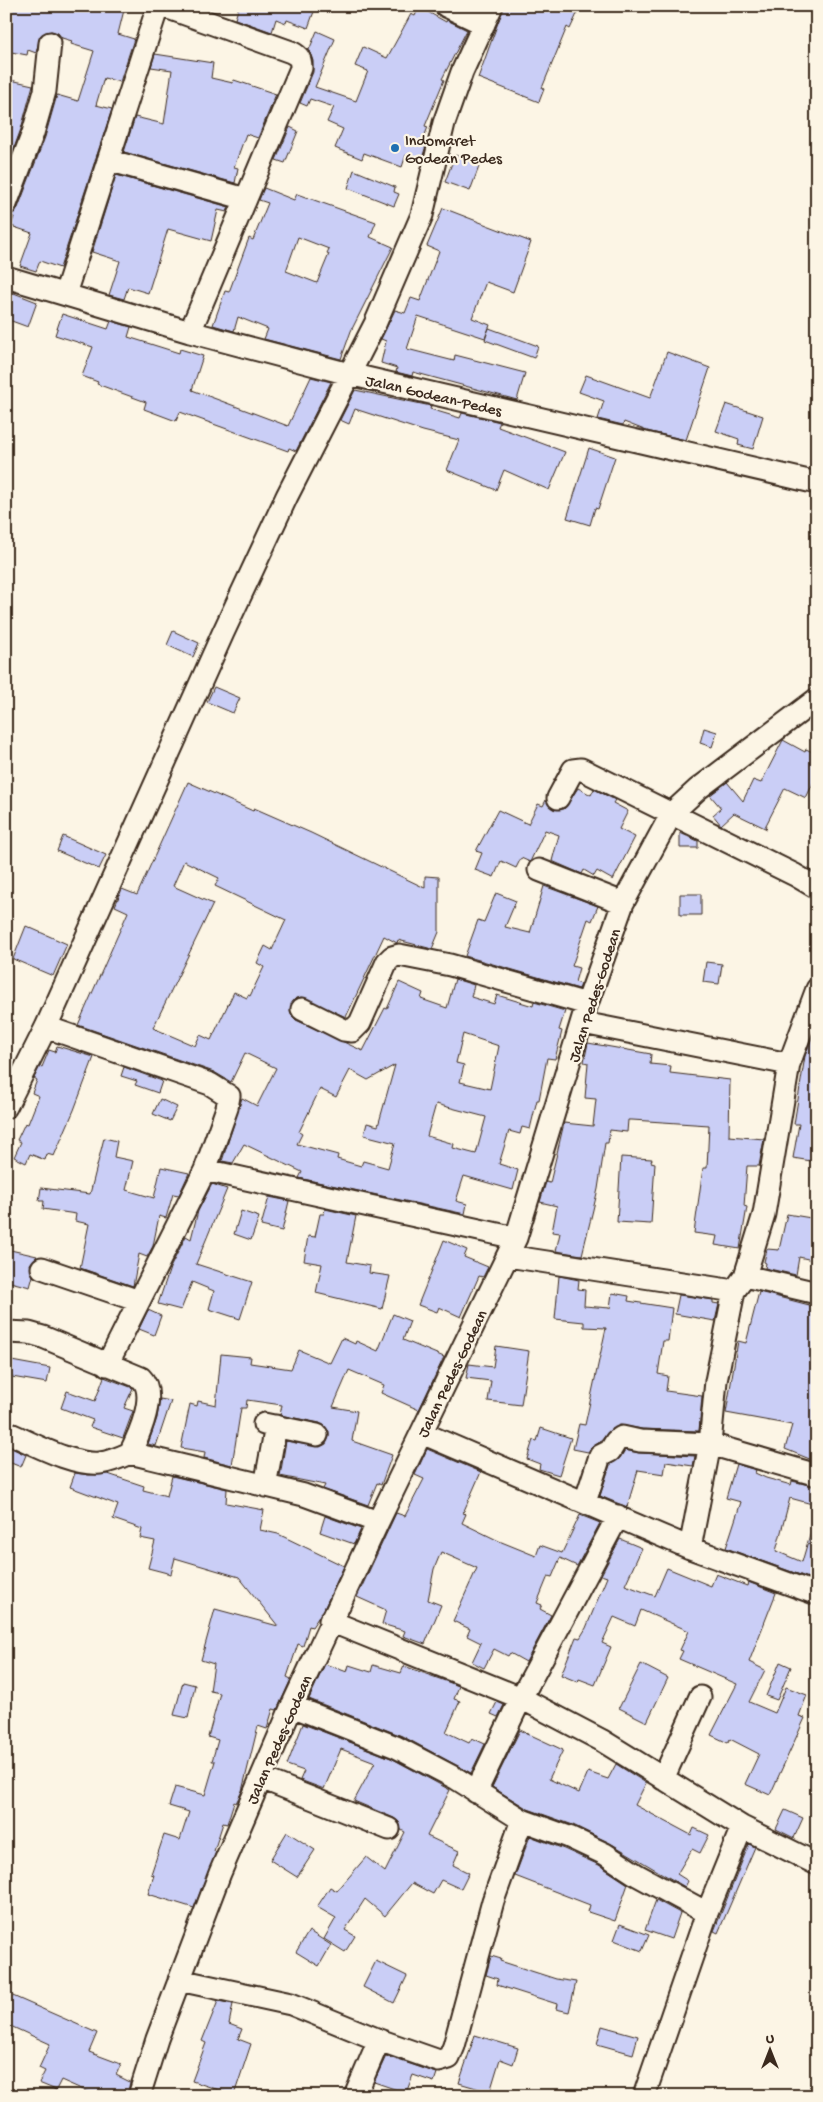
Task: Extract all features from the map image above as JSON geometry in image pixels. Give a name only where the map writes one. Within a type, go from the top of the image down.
[{"type":"street","points":[[65,294],[158,6]]},
{"type":"street","points":[[163,6],[292,52],[298,56],[301,62],[301,68],[190,332]]},
{"type":"street","points":[[446,6],[488,15]]},
{"type":"street","name":"Jalan Godean-Pedes","points":[[488,15],[462,72],[444,123],[422,214],[375,324],[349,374],[817,483]]},
{"type":"street","points":[[6,204],[33,133],[45,91],[50,43]]},
{"type":"street","points":[[108,160],[246,199]]},
{"type":"street","points":[[6,277],[190,332],[349,374],[287,496],[223,633],[46,1027],[6,1107]]},
{"type":"street","name":"Jalan Pedes-Godean","points":[[139,2096],[179,1980],[220,1873],[292,1706],[330,1621],[512,1247],[585,1014],[623,903],[672,813],[698,790],[817,699]]},
{"type":"street","points":[[558,798],[573,770],[578,768],[672,813],[817,888]]},
{"type":"street","points":[[539,870],[623,903]]},
{"type":"street","points":[[302,1009],[344,1030],[352,1031],[360,1023],[387,962],[392,957],[399,955],[442,964],[585,1014],[788,1064]]},
{"type":"street","points":[[690,1548],[710,1444],[716,1381],[739,1283],[764,1214],[788,1064],[817,989]]},
{"type":"street","points":[[46,1027],[210,1084],[227,1093],[230,1100],[205,1170],[106,1365]]},
{"type":"street","points":[[205,1170],[300,1190],[512,1247],[739,1283],[817,1293]]},
{"type":"street","points":[[42,1268],[139,1301]]},
{"type":"street","points":[[6,1332],[29,1333],[43,1337],[106,1365],[141,1378],[146,1383],[149,1391],[141,1432],[130,1453]]},
{"type":"street","points":[[265,1486],[270,1425],[317,1435]]},
{"type":"street","points":[[6,1432],[80,1461],[100,1463],[130,1453],[304,1495],[329,1506],[378,1522]]},
{"type":"street","points":[[422,1432],[690,1548],[817,1594]]},
{"type":"street","points":[[585,1502],[600,1456],[613,1449],[619,1438],[710,1444],[817,1475]]},
{"type":"street","points":[[476,1792],[521,1698],[618,1516]]},
{"type":"street","points":[[330,1621],[521,1698],[601,1740],[742,1826],[817,1864]]},
{"type":"street","points":[[663,1779],[700,1697]]},
{"type":"street","points":[[292,1706],[372,1736],[476,1792],[522,1820],[569,1837],[606,1854],[636,1875],[707,1914]]},
{"type":"street","points":[[261,1778],[389,1830]]},
{"type":"street","points":[[179,1980],[291,2004],[379,2040],[439,2061],[449,2058],[454,2046],[493,1901],[522,1820]]},
{"type":"street","points":[[644,2096],[707,1914],[742,1826]]},
{"type":"street","points":[[355,2096],[379,2040]]},
{"type":"building","points":[[6,6],[125,6],[118,34],[134,39],[120,82],[104,78],[96,105],[112,109],[60,268],[40,261],[36,271],[20,266],[32,233],[11,226],[14,217],[10,216],[18,208],[45,137],[57,95],[78,101],[94,51],[71,44],[72,41],[62,38],[58,33],[51,31],[40,36],[36,53],[28,50],[27,55],[6,51]]},
{"type":"building","points":[[239,6],[316,6],[308,28],[287,20],[286,23],[276,19],[272,32],[235,19]]},
{"type":"building","points":[[504,6],[559,6],[577,14],[570,29],[567,27],[542,88],[544,89],[539,102],[478,78]]},
{"type":"building","points":[[419,7],[446,22],[447,20],[467,30],[442,79],[444,80],[425,126],[428,127],[421,145],[426,146],[421,161],[406,155],[402,167],[364,153],[362,159],[335,148],[343,129],[327,122],[334,107],[310,99],[307,106],[300,103],[313,72],[313,61],[309,50],[317,31],[335,39],[315,87],[356,101],[368,71],[355,66],[363,47],[387,58],[411,14],[415,16]]},
{"type":"building","points":[[155,54],[213,63],[211,78],[233,83],[234,80],[276,94],[258,138],[246,134],[234,167],[238,168],[235,183],[124,152],[135,117],[164,124],[172,70],[151,67]]},
{"type":"building","points":[[6,79],[33,85],[21,129],[7,167]]},
{"type":"building","points":[[290,127],[298,131],[285,163],[276,160]]},
{"type":"building","points":[[455,155],[480,164],[470,191],[445,182]]},
{"type":"building","points":[[354,170],[395,187],[394,192],[399,194],[394,206],[348,188]]},
{"type":"building","points":[[116,175],[229,207],[227,212],[218,210],[211,241],[168,229],[148,293],[128,287],[124,299],[109,295],[120,261],[92,252]]},
{"type":"building","points":[[264,188],[294,200],[297,194],[376,222],[370,237],[393,247],[351,331],[341,359],[264,339],[268,329],[238,317],[234,331],[213,325],[225,291],[229,292],[249,238],[253,240],[268,203],[259,200]],"holes":[[[298,237],[329,249],[327,253],[329,254],[317,283],[286,271]]]},
{"type":"building","points":[[443,208],[531,242],[513,292],[486,282],[472,318],[490,325],[485,338],[418,316],[407,349],[454,361],[455,355],[525,373],[517,400],[413,372],[412,376],[396,372],[397,368],[381,363],[386,341],[381,339],[395,310],[405,313],[411,298],[420,301],[439,251],[427,246]]},
{"type":"building","points":[[6,290],[37,302],[28,327],[6,319]]},
{"type":"building","points":[[62,314],[108,329],[111,321],[131,327],[128,337],[179,353],[180,349],[203,356],[192,390],[288,426],[311,377],[331,382],[296,451],[289,448],[288,451],[180,412],[176,421],[144,409],[146,402],[97,384],[98,382],[82,376],[93,347],[55,335]]},
{"type":"building","points":[[489,328],[538,346],[534,358],[485,340]]},
{"type":"building","points":[[667,352],[710,368],[686,440],[647,431],[624,422],[623,425],[598,419],[604,401],[579,392],[586,375],[650,398]]},
{"type":"building","points":[[355,390],[431,406],[430,409],[460,418],[462,413],[500,422],[498,427],[565,452],[549,490],[504,470],[496,490],[447,470],[459,440],[423,431],[355,409],[349,424],[340,420]]},
{"type":"building","points":[[726,404],[763,416],[753,449],[738,445],[739,439],[716,431]]},
{"type":"building","points":[[589,448],[615,457],[598,509],[595,508],[590,525],[567,518]]},
{"type":"building","points":[[173,631],[199,643],[193,657],[167,645]]},
{"type":"building","points":[[214,687],[240,698],[233,713],[207,702]]},
{"type":"building","points":[[704,728],[717,732],[712,747],[700,743]]},
{"type":"building","points":[[783,740],[805,752],[806,749],[817,754],[817,775],[806,798],[785,788],[765,827],[767,829],[734,813],[721,825],[713,815],[721,808],[710,795],[727,782],[743,801],[753,780],[761,783]]},
{"type":"building","points":[[188,782],[253,811],[254,808],[311,833],[425,888],[425,876],[439,877],[439,932],[432,949],[398,940],[397,943],[384,936],[346,1017],[301,997],[295,999],[290,1009],[291,1015],[296,1020],[363,1051],[385,1008],[387,1009],[399,982],[423,993],[421,999],[447,1008],[455,979],[474,985],[471,997],[494,1004],[497,995],[533,1006],[534,1002],[565,1011],[559,1030],[562,1031],[555,1059],[547,1058],[539,1100],[537,1100],[530,1129],[522,1127],[520,1134],[509,1131],[499,1164],[518,1170],[513,1190],[464,1176],[456,1201],[467,1204],[465,1214],[299,1178],[302,1172],[244,1144],[233,1163],[222,1161],[242,1098],[257,1106],[276,1068],[245,1053],[231,1082],[214,1072],[78,1025],[128,912],[115,906],[122,889],[137,895]],"holes":[[[184,861],[219,878],[215,886],[286,920],[272,950],[265,946],[257,963],[264,967],[250,996],[248,995],[247,998],[234,992],[211,1040],[200,1035],[195,1046],[153,1028],[213,904],[173,886]],[[463,1034],[499,1046],[490,1089],[460,1082],[464,1065],[456,1063]],[[395,1065],[378,1126],[367,1123],[364,1135],[395,1143],[388,1168],[363,1161],[361,1166],[337,1159],[338,1155],[297,1144],[302,1134],[299,1132],[320,1089],[336,1097],[350,1070],[368,1080]],[[436,1104],[486,1117],[476,1154],[453,1148],[454,1144],[427,1136]]]},
{"type":"building","points":[[578,788],[591,795],[594,789],[615,800],[613,803],[628,811],[619,829],[635,837],[613,880],[597,871],[594,876],[584,870],[582,874],[552,861],[559,835],[545,830],[530,862],[521,858],[516,868],[501,861],[494,877],[475,870],[482,853],[476,851],[498,810],[528,824],[538,804],[543,806],[546,800],[553,809],[564,809]]},
{"type":"building","points":[[680,833],[698,841],[698,848],[680,848]]},
{"type":"building","points":[[63,836],[106,855],[99,869],[57,851]]},
{"type":"building","points":[[544,886],[598,906],[592,921],[588,919],[572,966],[579,968],[575,982],[581,984],[579,989],[465,956],[478,920],[484,922],[496,893],[516,901],[505,927],[530,933]]},
{"type":"building","points":[[680,894],[701,894],[701,915],[680,915]]},
{"type":"building","points":[[26,926],[67,944],[53,976],[13,959]]},
{"type":"building","points":[[706,962],[722,964],[719,984],[703,982]]},
{"type":"building","points":[[817,1025],[817,1162],[793,1158],[799,1124],[794,1124],[805,1056]]},
{"type":"building","points":[[588,1043],[651,1054],[650,1064],[671,1066],[670,1073],[730,1080],[729,1136],[764,1139],[759,1166],[747,1166],[744,1206],[747,1207],[740,1249],[715,1245],[717,1236],[694,1233],[703,1168],[707,1168],[709,1125],[628,1120],[627,1132],[610,1130],[608,1143],[605,1143],[598,1189],[582,1255],[556,1251],[560,1233],[552,1232],[557,1206],[540,1202],[546,1182],[550,1183],[564,1123],[593,1126],[596,1099],[585,1098],[588,1063],[584,1062]]},
{"type":"building","points":[[57,1046],[94,1057],[54,1156],[47,1154],[45,1160],[30,1154],[26,1163],[14,1157],[21,1142],[17,1140],[25,1123],[28,1124],[39,1096],[32,1093],[37,1080],[34,1078],[40,1066],[42,1067],[49,1050],[55,1052]]},
{"type":"building","points":[[124,1067],[162,1081],[158,1093],[135,1085],[137,1081],[121,1076]]},
{"type":"building","points":[[160,1099],[177,1107],[170,1121],[153,1114]]},
{"type":"building","points":[[104,1138],[117,1141],[114,1157],[133,1161],[126,1190],[154,1198],[161,1167],[189,1173],[179,1195],[173,1194],[166,1218],[159,1216],[153,1246],[147,1257],[139,1254],[133,1286],[80,1268],[89,1224],[75,1221],[76,1214],[43,1209],[44,1201],[39,1201],[41,1188],[90,1194]]},
{"type":"building","points":[[621,1157],[652,1159],[651,1162],[655,1163],[651,1224],[617,1222]]},
{"type":"building","points":[[212,1184],[227,1189],[196,1264],[252,1282],[240,1319],[209,1309],[214,1291],[192,1282],[181,1310],[158,1304],[170,1268],[186,1236],[191,1239],[198,1211]]},
{"type":"building","points":[[269,1197],[289,1201],[282,1231],[261,1226]]},
{"type":"building","points":[[325,1209],[356,1216],[347,1262],[370,1266],[369,1273],[390,1276],[382,1309],[316,1293],[322,1264],[304,1261],[308,1236],[315,1237],[320,1214],[324,1214]]},
{"type":"building","points":[[241,1211],[259,1217],[251,1240],[234,1234]]},
{"type":"building","points":[[787,1214],[817,1219],[817,1261],[799,1257],[796,1275],[765,1268],[766,1263],[764,1262],[767,1249],[779,1250]]},
{"type":"building","points":[[444,1240],[467,1250],[464,1257],[488,1267],[483,1277],[479,1276],[461,1317],[439,1307],[437,1312],[418,1305]]},
{"type":"building","points":[[6,1249],[37,1256],[30,1264],[33,1276],[30,1287],[6,1281]]},
{"type":"building","points":[[559,1276],[579,1280],[578,1289],[585,1290],[584,1306],[610,1308],[612,1293],[629,1296],[628,1301],[672,1308],[668,1341],[663,1341],[658,1374],[668,1376],[666,1391],[702,1396],[699,1431],[642,1429],[620,1425],[609,1431],[588,1452],[573,1449],[579,1424],[585,1425],[606,1328],[584,1327],[584,1322],[555,1319]]},
{"type":"building","points":[[759,1292],[817,1307],[817,1462],[785,1449],[792,1425],[726,1413],[738,1341],[746,1343]]},
{"type":"building","points":[[679,1295],[713,1300],[713,1303],[719,1304],[715,1321],[675,1314]]},
{"type":"building","points":[[148,1310],[161,1316],[154,1335],[139,1329]]},
{"type":"building","points":[[393,1314],[410,1321],[403,1340],[444,1357],[419,1410],[381,1393],[384,1385],[349,1370],[333,1407],[357,1411],[352,1441],[392,1455],[381,1485],[377,1483],[368,1505],[323,1489],[325,1485],[280,1476],[286,1441],[320,1447],[326,1444],[329,1437],[329,1431],[320,1423],[280,1415],[282,1405],[247,1400],[246,1408],[241,1408],[232,1465],[204,1458],[205,1452],[181,1448],[190,1404],[197,1406],[198,1401],[216,1405],[221,1354],[251,1357],[250,1363],[291,1369],[299,1350],[330,1363],[342,1338],[355,1344],[356,1341],[378,1351]]},
{"type":"building","points":[[496,1346],[529,1351],[521,1405],[488,1401],[491,1381],[466,1378],[469,1364],[493,1367]]},
{"type":"building","points":[[6,1360],[50,1368],[47,1383],[6,1376]]},
{"type":"building","points":[[104,1377],[133,1388],[124,1408],[133,1411],[123,1438],[90,1427],[93,1420],[61,1408],[67,1391],[95,1401]]},
{"type":"building","points":[[160,1399],[171,1401],[156,1446],[148,1444],[157,1418]]},
{"type":"building","points":[[541,1428],[571,1438],[559,1475],[539,1469],[540,1464],[527,1459],[533,1440],[537,1441]]},
{"type":"building","points":[[9,1447],[26,1455],[21,1467],[6,1461]]},
{"type":"building","points":[[427,1449],[481,1472],[463,1513],[466,1514],[462,1523],[499,1541],[536,1556],[540,1545],[562,1553],[580,1515],[600,1523],[577,1566],[560,1558],[552,1577],[548,1576],[537,1603],[542,1605],[540,1609],[551,1615],[526,1662],[510,1653],[508,1656],[494,1649],[484,1668],[472,1662],[481,1643],[467,1636],[470,1629],[453,1621],[477,1568],[441,1552],[434,1569],[428,1600],[441,1605],[425,1644],[403,1636],[405,1631],[382,1624],[386,1610],[357,1597],[396,1513],[405,1516],[424,1479],[415,1475]]},
{"type":"building","points":[[625,1450],[639,1453],[695,1456],[693,1466],[666,1462],[664,1474],[638,1470],[627,1507],[600,1496],[610,1465],[620,1458]]},
{"type":"building","points":[[736,1464],[756,1470],[755,1473],[766,1478],[791,1485],[792,1481],[817,1487],[812,1504],[790,1498],[776,1551],[802,1562],[813,1524],[817,1524],[817,1581],[726,1548],[741,1502],[726,1498]]},
{"type":"building","points":[[75,1473],[89,1475],[108,1474],[144,1486],[143,1490],[167,1496],[172,1476],[227,1489],[226,1503],[264,1510],[260,1530],[278,1534],[344,1566],[324,1609],[312,1627],[309,1626],[303,1646],[298,1644],[287,1677],[291,1679],[277,1710],[273,1709],[267,1729],[258,1726],[242,1791],[236,1803],[234,1802],[227,1824],[223,1823],[214,1851],[216,1852],[194,1908],[148,1894],[154,1875],[151,1874],[164,1835],[180,1840],[189,1812],[169,1806],[175,1787],[205,1795],[215,1761],[212,1761],[218,1740],[208,1737],[220,1693],[210,1691],[214,1664],[201,1660],[215,1609],[278,1626],[239,1577],[175,1558],[171,1574],[148,1568],[155,1541],[140,1538],[142,1529],[113,1519],[118,1505],[70,1487]]},
{"type":"building","points":[[325,1516],[361,1529],[354,1544],[320,1532]]},
{"type":"building","points":[[620,1539],[642,1548],[625,1585],[655,1596],[667,1568],[711,1586],[716,1574],[747,1586],[748,1582],[776,1593],[749,1662],[765,1670],[749,1702],[775,1713],[786,1687],[807,1695],[799,1716],[805,1718],[770,1795],[745,1784],[759,1754],[730,1739],[728,1743],[711,1735],[737,1684],[679,1659],[683,1651],[680,1650],[689,1631],[641,1610],[635,1626],[614,1617],[602,1643],[611,1647],[595,1685],[579,1679],[578,1682],[561,1675],[576,1637],[580,1638],[586,1628],[607,1577],[601,1575]]},
{"type":"building","points":[[780,1662],[791,1667],[777,1700],[766,1696]]},
{"type":"building","points":[[325,1664],[347,1672],[349,1665],[371,1672],[373,1665],[401,1673],[404,1666],[459,1686],[454,1699],[460,1701],[446,1732],[469,1743],[472,1738],[485,1744],[471,1773],[402,1736],[309,1699]]},
{"type":"building","points":[[641,1664],[668,1678],[647,1722],[619,1708]]},
{"type":"building","points":[[183,1682],[195,1685],[188,1718],[174,1715]]},
{"type":"building","points":[[497,1702],[504,1705],[498,1717],[491,1714]]},
{"type":"building","points":[[303,1724],[391,1758],[450,1790],[427,1836],[459,1851],[453,1865],[469,1873],[461,1889],[441,1880],[433,1894],[412,1883],[385,1916],[365,1899],[345,1930],[355,1936],[345,1952],[324,1939],[336,1918],[317,1907],[330,1887],[337,1891],[366,1857],[385,1872],[405,1832],[401,1830],[399,1822],[394,1818],[354,1801],[375,1762],[341,1749],[324,1789],[300,1780],[304,1771],[287,1765]]},
{"type":"building","points":[[520,1730],[563,1750],[549,1779],[579,1793],[588,1772],[608,1779],[616,1764],[646,1783],[635,1805],[691,1835],[694,1828],[709,1835],[700,1853],[692,1849],[677,1874],[688,1881],[685,1887],[610,1843],[573,1825],[528,1809],[492,1787]]},
{"type":"building","points":[[785,1810],[803,1818],[794,1838],[776,1829]]},
{"type":"building","points":[[287,1832],[315,1850],[297,1877],[270,1860]]},
{"type":"building","points":[[530,1836],[599,1865],[628,1884],[615,1921],[588,1912],[590,1905],[515,1876]]},
{"type":"building","points":[[749,1844],[755,1847],[718,1933],[714,1931]]},
{"type":"building","points":[[656,1900],[680,1913],[671,1939],[645,1930]]},
{"type":"building","points":[[620,1924],[649,1935],[642,1951],[614,1940]]},
{"type":"building","points":[[309,1931],[331,1945],[319,1966],[296,1952]]},
{"type":"building","points":[[491,1956],[501,1959],[500,1961],[556,1979],[576,1982],[569,2012],[556,2009],[557,2004],[497,1985],[498,1979],[486,1975]]},
{"type":"building","points":[[376,1961],[407,1976],[394,2003],[363,1987]]},
{"type":"building","points":[[6,1993],[97,2033],[89,2052],[121,2064],[116,2075],[130,2082],[127,2096],[97,2096],[61,2080],[56,2090],[39,2083],[45,2071],[39,2068],[50,2044],[6,2024]]},
{"type":"building","points":[[218,2001],[233,2004],[229,2024],[242,2029],[238,2039],[251,2044],[234,2095],[192,2081],[206,2043],[202,2041]]},
{"type":"building","points":[[602,2026],[638,2036],[633,2054],[597,2044]]},
{"type":"building","points":[[475,2035],[518,2048],[513,2064],[500,2059],[490,2092],[459,2083]]},
{"type":"building","points":[[386,2056],[437,2073],[434,2082],[413,2075],[406,2093],[374,2082]]},
{"type":"place","name":"Indomaret Godean Pedes","points":[[395,148]]}]
